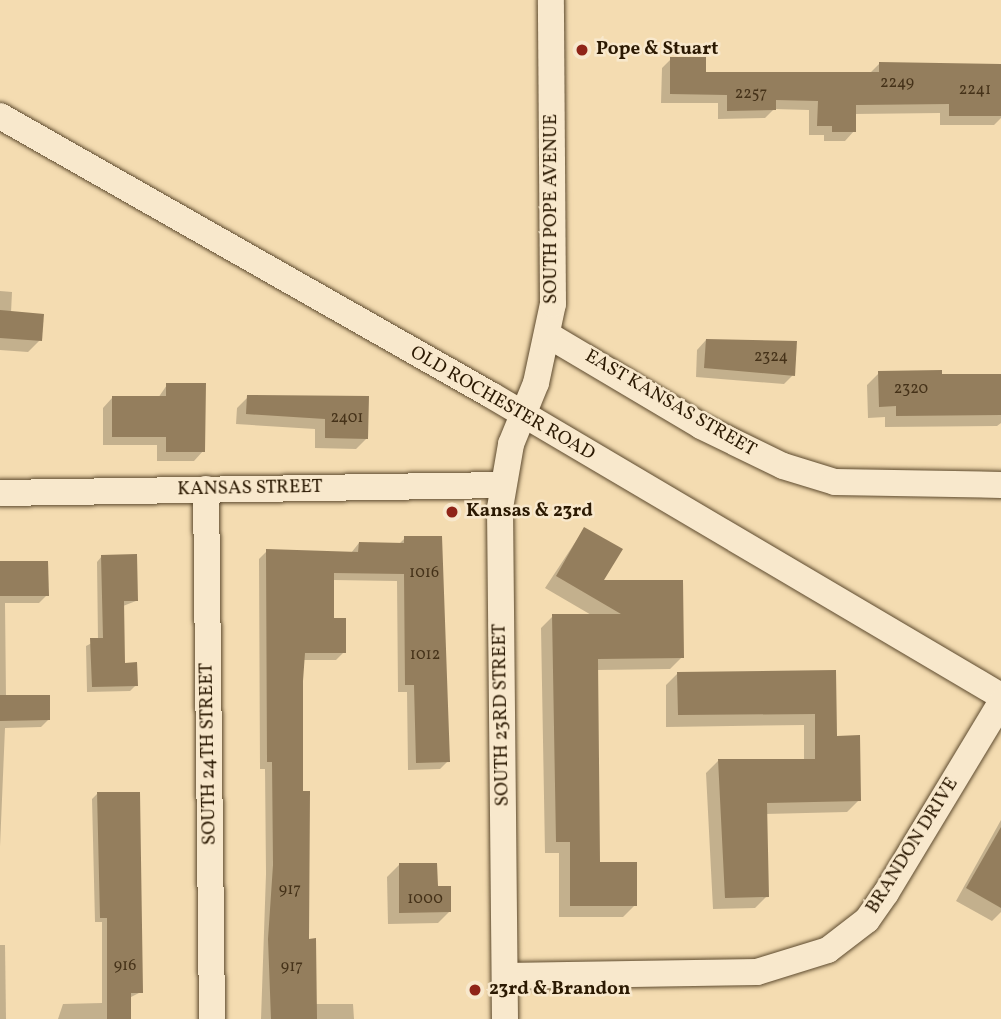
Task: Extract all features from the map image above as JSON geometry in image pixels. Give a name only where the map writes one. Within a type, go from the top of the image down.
[{"type":"street","name":"SOUTH POPE AVENUE","points":[[523,415],[548,335],[554,276],[551,0]]},
{"type":"street","name":"OLD ROCHESTER ROAD","points":[[0,116],[523,415],[1001,696]]},
{"type":"street","name":"EAST KANSAS STREET","points":[[548,335],[701,426],[775,463],[835,482],[1001,485]]},
{"type":"street","name":"SOUTH 23RD STREET","points":[[505,1019],[501,485],[523,415]]},
{"type":"street","name":"KANSAS STREET","points":[[0,493],[501,485]]},
{"type":"street","name":"SOUTH 24TH STREET","points":[[206,489],[212,1019]]},
{"type":"street","name":"BRANDON DRIVE","points":[[505,976],[757,972],[828,950],[867,920],[1001,702]]},
{"type":"building","points":[[670,57],[706,57],[706,72],[879,72],[879,62],[1001,64],[1001,116],[949,116],[949,104],[856,105],[856,132],[832,132],[832,126],[817,126],[818,101],[776,100],[776,110],[727,111],[727,95],[670,94]]},
{"type":"building","points":[[0,310],[44,314],[42,341],[0,338]]},
{"type":"building","points":[[706,339],[797,341],[795,376],[704,368]]},
{"type":"building","points":[[942,370],[942,374],[1001,374],[1001,415],[896,416],[896,406],[879,407],[878,371]]},
{"type":"building","points":[[166,383],[206,383],[205,452],[166,452],[166,437],[112,437],[112,396],[166,396]]},
{"type":"building","points":[[247,395],[369,396],[368,439],[325,438],[325,419],[246,414]]},
{"type":"building","points":[[584,527],[623,549],[604,580],[683,580],[684,658],[598,659],[600,862],[637,862],[637,906],[570,906],[570,842],[556,842],[552,614],[621,614],[556,576]]},
{"type":"building","points":[[404,536],[442,536],[450,762],[416,763],[414,685],[405,685],[404,574],[334,573],[334,618],[346,618],[346,653],[305,653],[303,681],[303,791],[310,791],[309,939],[316,938],[317,1019],[271,1019],[268,939],[273,865],[272,762],[267,762],[266,549],[358,552],[359,542],[404,543]]},
{"type":"building","points":[[137,554],[138,601],[124,601],[125,663],[137,662],[138,686],[92,687],[90,638],[103,638],[101,555]]},
{"type":"building","points":[[0,561],[48,561],[49,596],[0,596]]},
{"type":"building","points":[[836,670],[837,736],[860,735],[861,801],[767,803],[769,897],[725,898],[718,759],[815,759],[815,714],[678,715],[677,672]]},
{"type":"building","points":[[0,695],[50,695],[50,720],[0,721]]},
{"type":"building","points":[[97,792],[140,792],[143,993],[131,993],[131,1019],[107,1019],[107,918],[100,918]]},
{"type":"building","points":[[1001,827],[1001,908],[966,888]]},
{"type":"building","points":[[399,863],[437,863],[438,886],[451,886],[451,912],[399,913]]},
{"type":"place","name":"Pope & Stuart","points":[[582,50]]},
{"type":"place","name":"Kansas & 23rd","points":[[452,512]]},
{"type":"place","name":"23rd & Brandon","points":[[475,990]]}]
